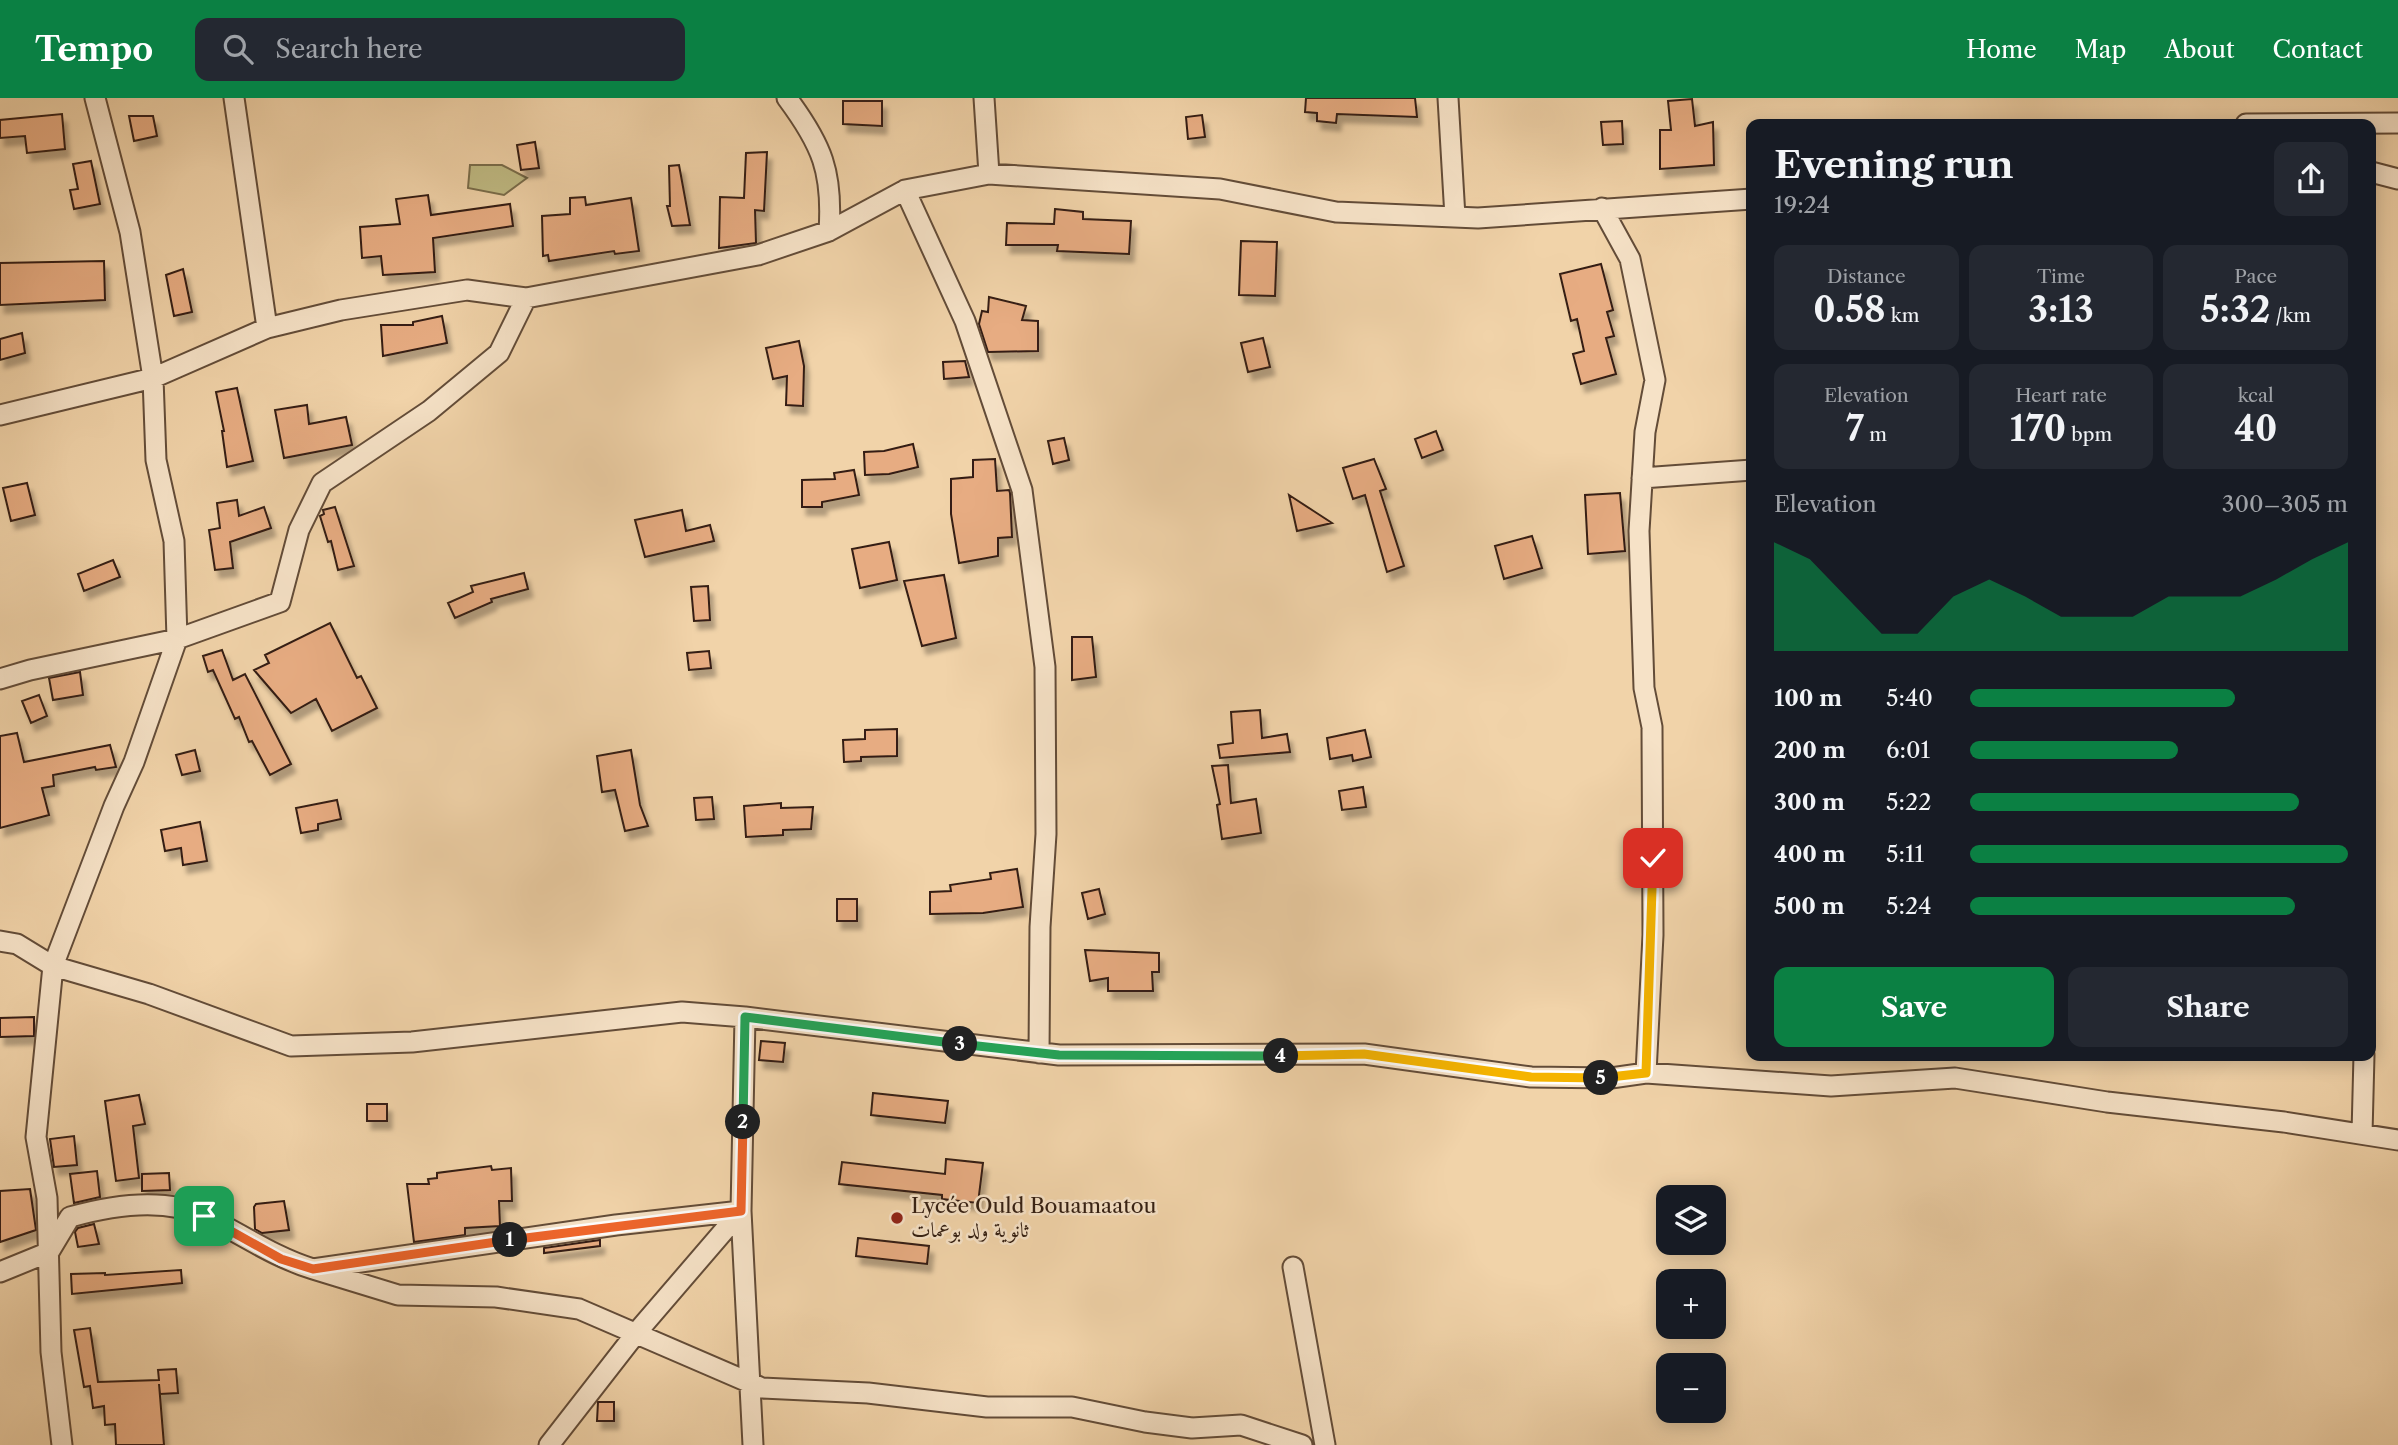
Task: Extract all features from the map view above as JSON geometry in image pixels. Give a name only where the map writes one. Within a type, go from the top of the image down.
[{"type":"street","points":[[62,1445],[51,1352],[47,1198],[36,1138],[53,966],[114,806],[134,762],[177,639],[174,541],[156,460],[153,378],[130,232],[95,98]]},
{"type":"street","points":[[234,98],[267,328]]},
{"type":"street","points":[[787,98],[813,133],[832,190],[829,231]]},
{"type":"street","points":[[984,98],[989,174]]},
{"type":"street","points":[[1448,98],[1455,218]]},
{"type":"street","points":[[2376,122],[2398,122]]},
{"type":"street","points":[[2376,173],[2398,179]]},
{"type":"street","points":[[0,415],[153,378],[267,328],[341,310],[467,290],[526,298],[758,255],[829,231],[905,190],[989,174],[1220,189],[1336,212],[1455,218],[1746,200]]},
{"type":"street","points":[[905,190],[965,321],[1021,490],[1045,667],[1046,834],[1040,927],[1039,1053]]},
{"type":"street","points":[[1602,208],[1630,259],[1655,380],[1645,432],[1639,531],[1644,688],[1652,727],[1653,858],[1646,1073]]},
{"type":"street","points":[[0,679],[177,639],[280,602],[299,530],[322,483],[429,411],[499,353],[526,298]]},
{"type":"street","points":[[1642,478],[1746,470]]},
{"type":"street","points":[[0,941],[17,944],[53,966],[149,994],[291,1046],[412,1042],[682,1012],[745,1017],[1039,1053],[1364,1054],[1531,1077],[1611,1078],[1646,1073],[1831,1086],[1955,1078],[2108,1102],[2398,1140]]},
{"type":"street","points":[[745,1017],[741,1211],[753,1445]]},
{"type":"street","points":[[2362,1134],[2364,1061]]},
{"type":"street","points":[[0,1272],[49,1252],[70,1217],[119,1205],[161,1206],[204,1216],[281,1259],[398,1295],[496,1297],[579,1309],[762,1388],[868,1393],[987,1407],[1072,1407],[1145,1422],[1192,1428],[1241,1425],[1302,1445]]},
{"type":"street","points":[[313,1269],[617,1225],[741,1211]]},
{"type":"street","points":[[549,1445],[637,1332],[741,1211]]},
{"type":"street","points":[[1293,1267],[1325,1445]]},
{"type":"shaded area","points":[[470,165],[502,165],[527,178],[504,195],[468,188]]},
{"type":"building","points":[[1306,98],[1415,98],[1417,117],[1337,114],[1336,123],[1317,121],[1317,113],[1305,112]]},
{"type":"building","points":[[1692,99],[1695,126],[1713,122],[1714,165],[1660,169],[1660,130],[1671,130],[1668,101]]},
{"type":"building","points":[[843,101],[882,101],[882,126],[843,124]]},
{"type":"building","points":[[62,114],[65,149],[27,153],[25,136],[0,138],[0,120]]},
{"type":"building","points":[[1202,115],[1205,137],[1188,139],[1186,117]]},
{"type":"building","points":[[129,116],[153,116],[157,136],[134,141]]},
{"type":"building","points":[[1622,121],[1623,144],[1603,145],[1601,122]]},
{"type":"building","points":[[535,142],[539,168],[521,170],[517,145]]},
{"type":"building","points":[[767,152],[764,211],[755,210],[756,243],[719,248],[720,197],[744,198],[746,153]]},
{"type":"building","points":[[91,161],[100,204],[74,209],[70,190],[78,189],[73,164]]},
{"type":"building","points":[[679,165],[690,225],[672,226],[667,206],[670,206],[669,166]]},
{"type":"building","points":[[428,195],[431,215],[510,204],[513,226],[433,238],[435,272],[383,275],[381,256],[362,258],[360,227],[400,224],[396,199]]},
{"type":"building","points":[[585,197],[586,205],[631,198],[639,251],[615,254],[614,251],[549,261],[548,255],[543,256],[542,216],[570,214],[570,198]]},
{"type":"building","points":[[1055,209],[1083,212],[1083,219],[1131,221],[1129,254],[1057,251],[1058,245],[1006,245],[1007,223],[1054,224]]},
{"type":"building","points":[[1241,241],[1277,242],[1275,296],[1239,295]]},
{"type":"building","points":[[104,261],[105,300],[0,305],[0,263]]},
{"type":"building","points":[[1601,264],[1613,310],[1607,312],[1614,336],[1606,338],[1616,374],[1581,384],[1573,354],[1584,351],[1577,319],[1571,321],[1560,274]]},
{"type":"building","points":[[183,269],[192,312],[174,316],[166,275]]},
{"type":"building","points":[[989,297],[1026,306],[1022,320],[1038,321],[1038,351],[988,352],[979,324],[982,311],[988,312]]},
{"type":"building","points":[[442,316],[447,343],[383,356],[381,325],[413,325],[413,322]]},
{"type":"building","points":[[22,333],[25,353],[0,360],[0,339]]},
{"type":"building","points":[[1263,338],[1270,367],[1248,372],[1241,343]]},
{"type":"building","points":[[799,341],[804,366],[803,406],[786,405],[787,376],[773,379],[766,348]]},
{"type":"building","points":[[965,361],[969,377],[944,379],[943,362]]},
{"type":"building","points":[[237,388],[253,461],[227,467],[224,431],[216,392]]},
{"type":"building","points":[[307,405],[309,424],[346,417],[352,445],[284,458],[275,410]]},
{"type":"building","points":[[1436,431],[1443,450],[1422,458],[1415,439]]},
{"type":"building","points":[[1064,438],[1069,460],[1053,464],[1048,441]]},
{"type":"building","points":[[913,444],[918,467],[889,474],[865,475],[864,452],[884,451]]},
{"type":"building","points":[[995,459],[997,491],[1009,490],[1010,493],[1012,537],[998,538],[998,556],[959,563],[951,514],[951,479],[973,477],[973,460]]},
{"type":"building","points":[[1374,459],[1386,489],[1380,491],[1404,566],[1387,572],[1365,495],[1353,499],[1343,468]]},
{"type":"building","points":[[854,470],[859,495],[822,502],[822,507],[802,507],[802,480],[835,479],[834,473]]},
{"type":"building","points":[[27,483],[35,515],[11,521],[3,488]]},
{"type":"building","points":[[1620,493],[1625,551],[1588,554],[1585,495]]},
{"type":"building","points":[[1289,495],[1332,523],[1297,531]]},
{"type":"building","points":[[237,500],[239,516],[264,507],[271,528],[230,542],[233,568],[215,570],[209,530],[220,528],[217,503]]},
{"type":"building","points":[[335,507],[354,566],[338,570],[331,541],[328,542],[320,516],[324,514],[323,510]]},
{"type":"building","points":[[682,510],[686,531],[710,525],[714,541],[645,557],[635,520]]},
{"type":"building","points":[[1532,536],[1542,568],[1504,579],[1495,546]]},
{"type":"building","points":[[889,542],[897,580],[860,588],[852,549]]},
{"type":"building","points":[[113,560],[120,577],[84,591],[78,574]]},
{"type":"building","points":[[524,573],[528,589],[491,599],[492,602],[455,618],[448,603],[473,592],[471,586]]},
{"type":"building","points":[[944,575],[956,638],[922,646],[904,581]]},
{"type":"building","points":[[708,586],[710,620],[694,621],[691,587]]},
{"type":"building","points":[[330,623],[357,678],[361,676],[377,708],[332,731],[316,699],[291,713],[254,670],[269,663],[265,655]]},
{"type":"building","points":[[1072,637],[1092,637],[1096,677],[1072,680]]},
{"type":"building","points":[[222,650],[233,680],[245,674],[291,764],[270,775],[252,741],[249,742],[239,717],[235,719],[213,670],[208,672],[203,656]]},
{"type":"building","points":[[709,651],[711,668],[689,670],[687,653]]},
{"type":"building","points":[[80,672],[83,695],[53,700],[49,678]]},
{"type":"building","points":[[39,695],[47,716],[31,723],[22,701]]},
{"type":"building","points":[[1260,710],[1262,738],[1287,734],[1290,752],[1220,758],[1218,745],[1233,743],[1231,712]]},
{"type":"building","points":[[897,729],[897,756],[861,757],[861,761],[844,762],[843,740],[865,739],[865,730]]},
{"type":"building","points":[[1365,730],[1371,757],[1353,761],[1352,755],[1330,759],[1327,738]]},
{"type":"building","points":[[17,733],[24,762],[110,745],[116,767],[96,770],[95,767],[53,775],[54,786],[42,788],[49,815],[0,828],[0,736]]},
{"type":"building","points":[[195,750],[200,771],[182,775],[176,755]]},
{"type":"building","points":[[631,750],[640,805],[648,826],[625,831],[615,790],[602,792],[597,756]]},
{"type":"building","points":[[1228,765],[1231,803],[1256,799],[1261,833],[1222,839],[1217,805],[1220,804],[1212,766]]},
{"type":"building","points":[[1363,787],[1366,807],[1342,810],[1339,791]]},
{"type":"building","points":[[712,797],[714,819],[696,820],[694,798]]},
{"type":"building","points":[[337,800],[341,819],[318,824],[318,830],[301,833],[296,808]]},
{"type":"building","points":[[781,803],[781,808],[813,807],[811,829],[783,830],[783,835],[746,837],[744,806]]},
{"type":"building","points":[[200,822],[207,861],[183,865],[181,848],[165,851],[161,830]]},
{"type":"building","points":[[1017,869],[1023,907],[983,913],[930,914],[930,892],[951,891],[950,885],[991,879],[990,873]]},
{"type":"building","points":[[1099,889],[1105,914],[1088,919],[1082,893]]},
{"type":"building","points":[[837,899],[857,899],[857,921],[837,921]]},
{"type":"building","points":[[1085,950],[1159,953],[1159,972],[1152,972],[1153,991],[1108,991],[1108,978],[1090,981]]},
{"type":"building","points":[[34,1017],[34,1036],[0,1037],[0,1018]]},
{"type":"building","points":[[761,1041],[785,1043],[783,1062],[759,1060]]},
{"type":"building","points":[[873,1093],[948,1101],[945,1123],[871,1115]]},
{"type":"building","points":[[139,1095],[145,1124],[133,1126],[139,1178],[116,1181],[105,1101]]},
{"type":"building","points":[[367,1104],[387,1104],[387,1121],[367,1121]]},
{"type":"building","points":[[74,1136],[77,1165],[54,1167],[50,1139]]},
{"type":"building","points":[[946,1159],[983,1163],[978,1203],[942,1199],[942,1195],[839,1184],[842,1162],[945,1174]]},
{"type":"building","points":[[491,1166],[492,1170],[511,1168],[512,1201],[499,1201],[500,1226],[465,1228],[465,1235],[414,1242],[407,1184],[429,1184],[428,1179],[437,1178],[437,1173]]},
{"type":"building","points":[[97,1171],[100,1197],[74,1203],[70,1174]]},
{"type":"building","points":[[169,1173],[170,1190],[142,1191],[142,1174]]},
{"type":"building","points":[[30,1189],[36,1230],[0,1242],[0,1191]]},
{"type":"building","points":[[284,1201],[289,1230],[262,1233],[255,1229],[256,1204]]},
{"type":"building","points":[[94,1224],[99,1244],[78,1247],[75,1232],[78,1228]]},
{"type":"building","points":[[858,1238],[929,1246],[927,1264],[856,1256]]},
{"type":"building","points":[[600,1240],[600,1246],[544,1253],[544,1248]]},
{"type":"building","points":[[181,1270],[182,1283],[72,1294],[71,1274],[105,1275]]},
{"type":"building","points":[[90,1328],[98,1382],[159,1380],[158,1370],[176,1369],[178,1393],[160,1394],[159,1384],[164,1445],[116,1445],[115,1424],[105,1425],[104,1406],[93,1408],[90,1386],[84,1387],[74,1330]]},
{"type":"building","points":[[598,1402],[614,1402],[614,1421],[597,1421]]},
{"type":"place","name":"Lycée Ould Bouamaatou ثانوية ولد بوعمات","points":[[897,1218]]},
{"type":"route","points":[[204,1216],[281,1259],[313,1269],[617,1225],[741,1211],[745,1017],[1059,1055],[1364,1054],[1531,1077],[1611,1078],[1646,1073],[1653,935],[1653,858]]}]
